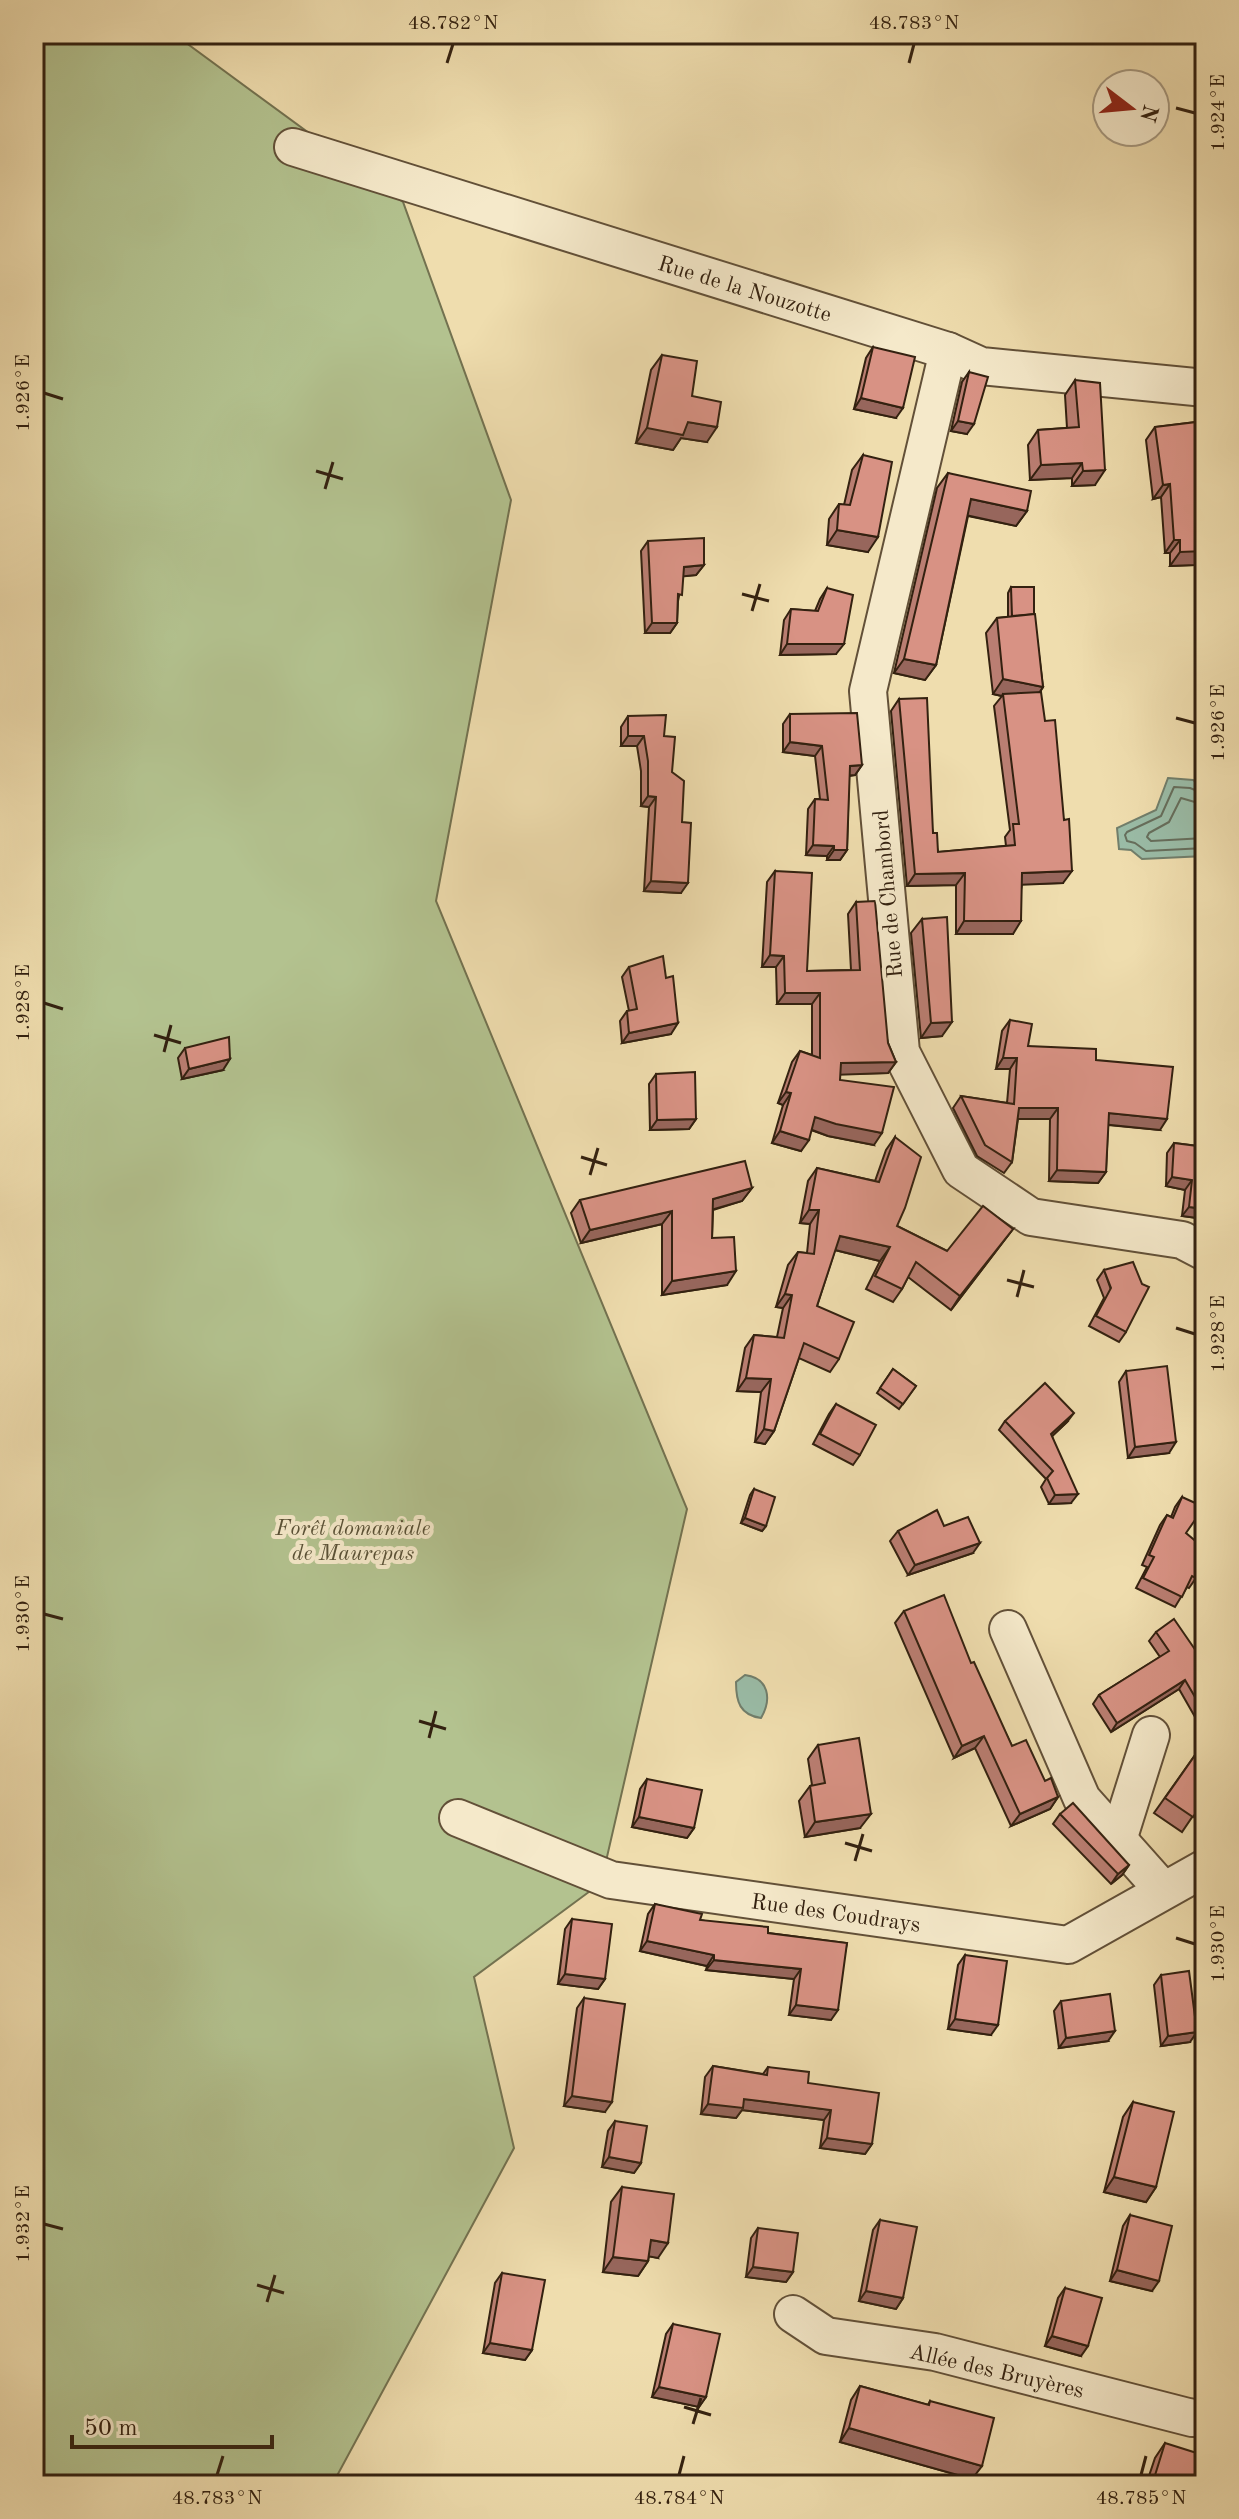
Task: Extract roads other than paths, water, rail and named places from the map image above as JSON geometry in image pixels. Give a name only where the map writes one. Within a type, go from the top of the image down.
[{"type":"street","name":"Rue de la Nouzotte","points":[[293,147],[948,351],[981,366],[1205,388]]},
{"type":"street","name":"Rue de Chambord","points":[[948,351],[868,691],[901,1052],[961,1170],[1031,1217],[1182,1240],[1205,1252]]},
{"type":"street","points":[[1008,1629],[1082,1799],[1163,1890]]},
{"type":"street","points":[[1118,1840],[1151,1735]]},
{"type":"street","name":"Rue des Coudrays","points":[[458,1818],[611,1880],[1068,1945],[1205,1868]]},
{"type":"street","name":"Allée des Bruyères","points":[[793,2314],[826,2336],[935,2352],[1192,2418],[1205,2417]]},
{"type":"water","points":[[1168,778],[1193,780],[1205,789],[1205,856],[1142,859],[1131,850],[1119,849],[1117,828],[1156,810]]},
{"type":"water","points":[[745,1675],[759,1680],[766,1690],[767,1704],[761,1718],[748,1714],[738,1701],[736,1682]]},
{"type":"park label","name":"Forêt domaniale de Maurepas","points":[[353,1540]]}]
